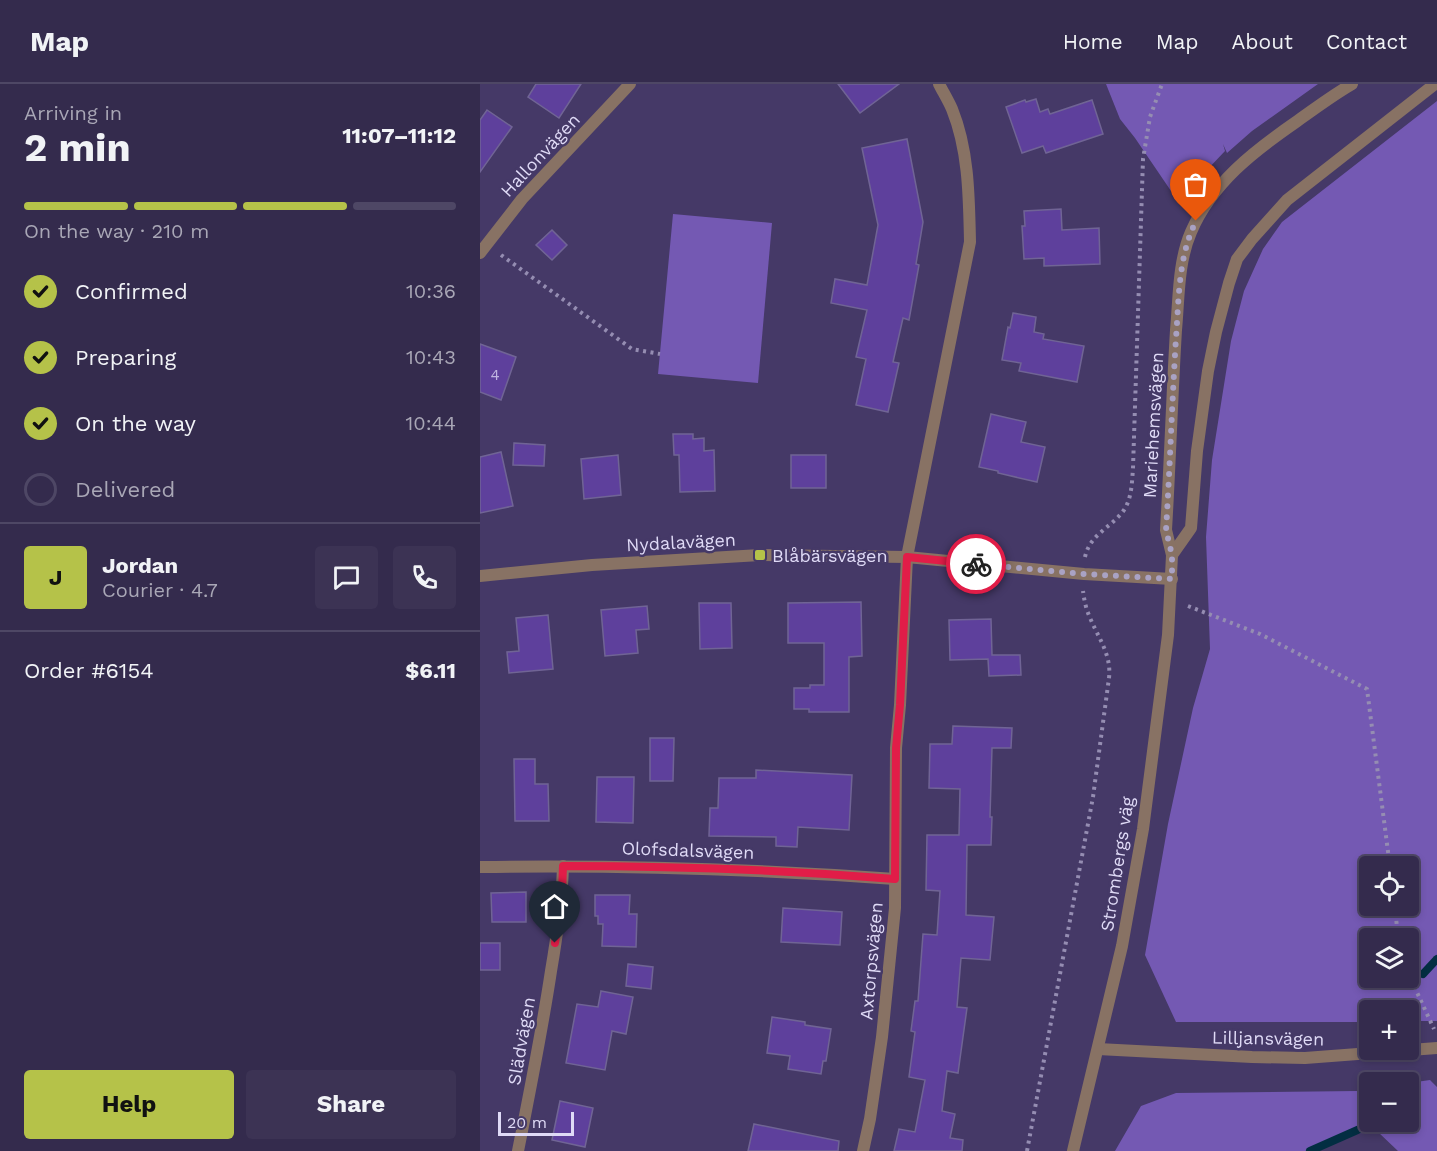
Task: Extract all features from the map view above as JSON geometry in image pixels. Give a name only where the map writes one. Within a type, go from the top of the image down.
[{"type":"street","name":"Hallonvägen","points":[[483,249],[522,199],[630,84]]},
{"type":"street","points":[[907,557],[970,242],[969,197],[963,144],[952,109],[939,84]]},
{"type":"street","name":"Mariehemsvägen","points":[[1172,579],[1172,555],[1166,530],[1174,369],[1182,262],[1190,233],[1216,189],[1261,146],[1352,84]]},
{"type":"street","points":[[1172,555],[1191,528],[1197,451],[1208,370],[1237,259],[1287,200],[1435,84]]},
{"type":"street","name":"Nydalavägen","points":[[480,576],[592,565],[760,555],[907,557],[1084,574],[1172,579]]},
{"type":"street","name":"Axtorpsvägen","points":[[863,1151],[882,1037],[895,908],[896,748],[907,557]]},
{"type":"street","name":"Strombergs väg","points":[[1072,1151],[1122,946],[1143,829],[1172,579]]},
{"type":"street","name":"Slädvägen","points":[[518,1151],[542,1033],[560,911],[563,866]]},
{"type":"street","name":"Olofsdalsvägen","points":[[480,867],[741,869],[895,879]]},
{"type":"street","name":"Lilljansvägen","points":[[1098,1049],[1305,1058],[1437,1048]]},
{"type":"path","points":[[1027,1151],[1087,830],[1109,678],[1109,659],[1087,612],[1083,589],[1084,574],[1086,554],[1090,543],[1124,509],[1130,496],[1133,468],[1143,159],[1150,117],[1162,84]]},
{"type":"path","points":[[483,249],[632,349],[660,354]]},
{"type":"path","points":[[1170,599],[1260,634],[1367,689],[1388,856]]},
{"type":"path","points":[[1415,988],[1437,1035]]},
{"type":"shaded area","points":[[1106,84],[1318,84],[1252,131],[1227,153],[1223,144],[1225,151],[1206,171],[1191,192],[1171,191],[1120,119]]},
{"type":"shaded area","points":[[1437,101],[1437,1021],[1419,1021],[1419,1000],[1359,1000],[1359,1022],[1176,1022],[1145,955],[1168,824],[1193,708],[1210,649],[1206,537],[1212,460],[1231,341],[1244,291],[1263,249],[1282,222]]},
{"type":"shaded area","points":[[673,214],[772,223],[758,383],[658,374]]},
{"type":"shaded area","points":[[1430,1080],[1437,1087],[1437,1151],[1398,1151],[1378,1132],[1419,1132],[1419,1082]]},
{"type":"shaded area","points":[[1359,1091],[1359,1132],[1378,1132],[1347,1134],[1310,1151],[1115,1151],[1141,1106],[1176,1093]]},
{"type":"building","points":[[536,84],[581,84],[559,118],[528,97]]},
{"type":"building","points":[[838,84],[899,84],[860,113]]},
{"type":"building","points":[[1036,99],[1040,112],[1048,109],[1050,114],[1092,100],[1103,134],[1046,153],[1043,146],[1022,153],[1006,107],[1025,100],[1026,102]]},
{"type":"building","points":[[487,110],[512,127],[480,172],[480,120]]},
{"type":"building","points":[[907,139],[923,222],[916,264],[919,265],[909,320],[903,318],[893,362],[899,363],[888,412],[856,405],[866,359],[856,357],[867,310],[831,303],[835,279],[867,285],[878,225],[862,148]]},
{"type":"building","points":[[1061,209],[1062,230],[1099,228],[1100,264],[1044,266],[1044,258],[1024,259],[1022,226],[1025,226],[1024,211]]},
{"type":"building","points":[[552,230],[567,245],[552,260],[536,245]]},
{"type":"building","points":[[1013,313],[1036,317],[1034,332],[1044,334],[1043,339],[1084,346],[1077,382],[1019,371],[1021,363],[1002,360]]},
{"type":"building","points":[[480,344],[516,357],[501,400],[480,392]]},
{"type":"building","points":[[991,414],[1026,422],[1021,442],[1045,447],[1037,482],[979,467]]},
{"type":"building","points":[[673,434],[693,434],[693,439],[704,438],[704,451],[714,450],[715,491],[680,492],[679,455],[674,455]]},
{"type":"building","points":[[514,443],[545,445],[544,466],[513,465]]},
{"type":"building","points":[[501,452],[513,506],[480,513],[480,457]]},
{"type":"building","points":[[618,455],[621,495],[584,499],[581,459]]},
{"type":"building","points":[[791,455],[826,455],[826,488],[791,488]]},
{"type":"building","points":[[861,602],[862,656],[849,657],[849,712],[809,712],[809,709],[794,709],[794,688],[824,685],[824,643],[788,643],[788,603]]},
{"type":"building","points":[[699,603],[731,603],[732,648],[700,649]]},
{"type":"building","points":[[647,606],[649,629],[636,630],[638,653],[605,656],[601,610]]},
{"type":"building","points":[[548,615],[553,669],[509,673],[507,652],[519,651],[516,618]]},
{"type":"building","points":[[991,619],[992,655],[1020,655],[1021,675],[989,676],[988,659],[950,660],[949,620]]},
{"type":"building","points":[[953,726],[1012,728],[1011,748],[992,748],[991,845],[967,845],[966,915],[994,917],[990,960],[961,958],[957,1007],[967,1008],[958,1073],[947,1071],[942,1111],[955,1114],[950,1138],[963,1140],[962,1151],[894,1151],[899,1129],[915,1132],[925,1080],[909,1077],[915,1032],[911,1031],[915,1001],[918,1001],[923,934],[937,935],[940,891],[926,890],[927,835],[959,835],[960,789],[929,788],[930,744],[952,744]]},
{"type":"building","points":[[650,738],[674,738],[673,781],[650,781]]},
{"type":"building","points":[[514,759],[535,759],[535,784],[548,784],[549,821],[515,821]]},
{"type":"building","points":[[756,770],[852,775],[849,830],[798,827],[797,847],[776,846],[776,837],[709,836],[710,808],[718,808],[719,778],[756,778]]},
{"type":"building","points":[[597,777],[634,777],[633,823],[596,822]]},
{"type":"building","points":[[526,892],[526,922],[492,922],[491,893]]},
{"type":"building","points":[[595,895],[630,895],[629,914],[637,914],[636,947],[602,946],[603,924],[598,924],[598,916],[595,916]]},
{"type":"building","points":[[783,908],[842,912],[840,945],[781,942]]},
{"type":"building","points":[[480,943],[500,943],[500,970],[480,970]]},
{"type":"building","points":[[628,964],[653,967],[651,989],[626,986]]},
{"type":"building","points":[[601,991],[633,997],[626,1034],[612,1031],[605,1070],[566,1063],[577,1004],[598,1007]]},
{"type":"building","points":[[772,1017],[831,1029],[826,1061],[823,1061],[821,1074],[788,1069],[790,1056],[767,1053]]},
{"type":"building","points":[[560,1101],[593,1108],[585,1147],[552,1140]]},
{"type":"building","points":[[754,1124],[839,1141],[838,1151],[748,1151]]},
{"type":"waterway","points":[[1423,974],[1437,959]]},
{"type":"waterway","points":[[1310,1151],[1359,1129]]},
{"type":"way so far","points":[[976,564],[1172,579],[1172,555],[1166,530],[1179,289],[1182,262],[1190,233],[1196,221]]},
{"type":"place","name":"Blåbärsvägen","points":[[760,555]]},
{"type":"route","points":[[555,943],[563,866],[737,869],[895,879],[896,748],[907,557],[976,564]]}]
